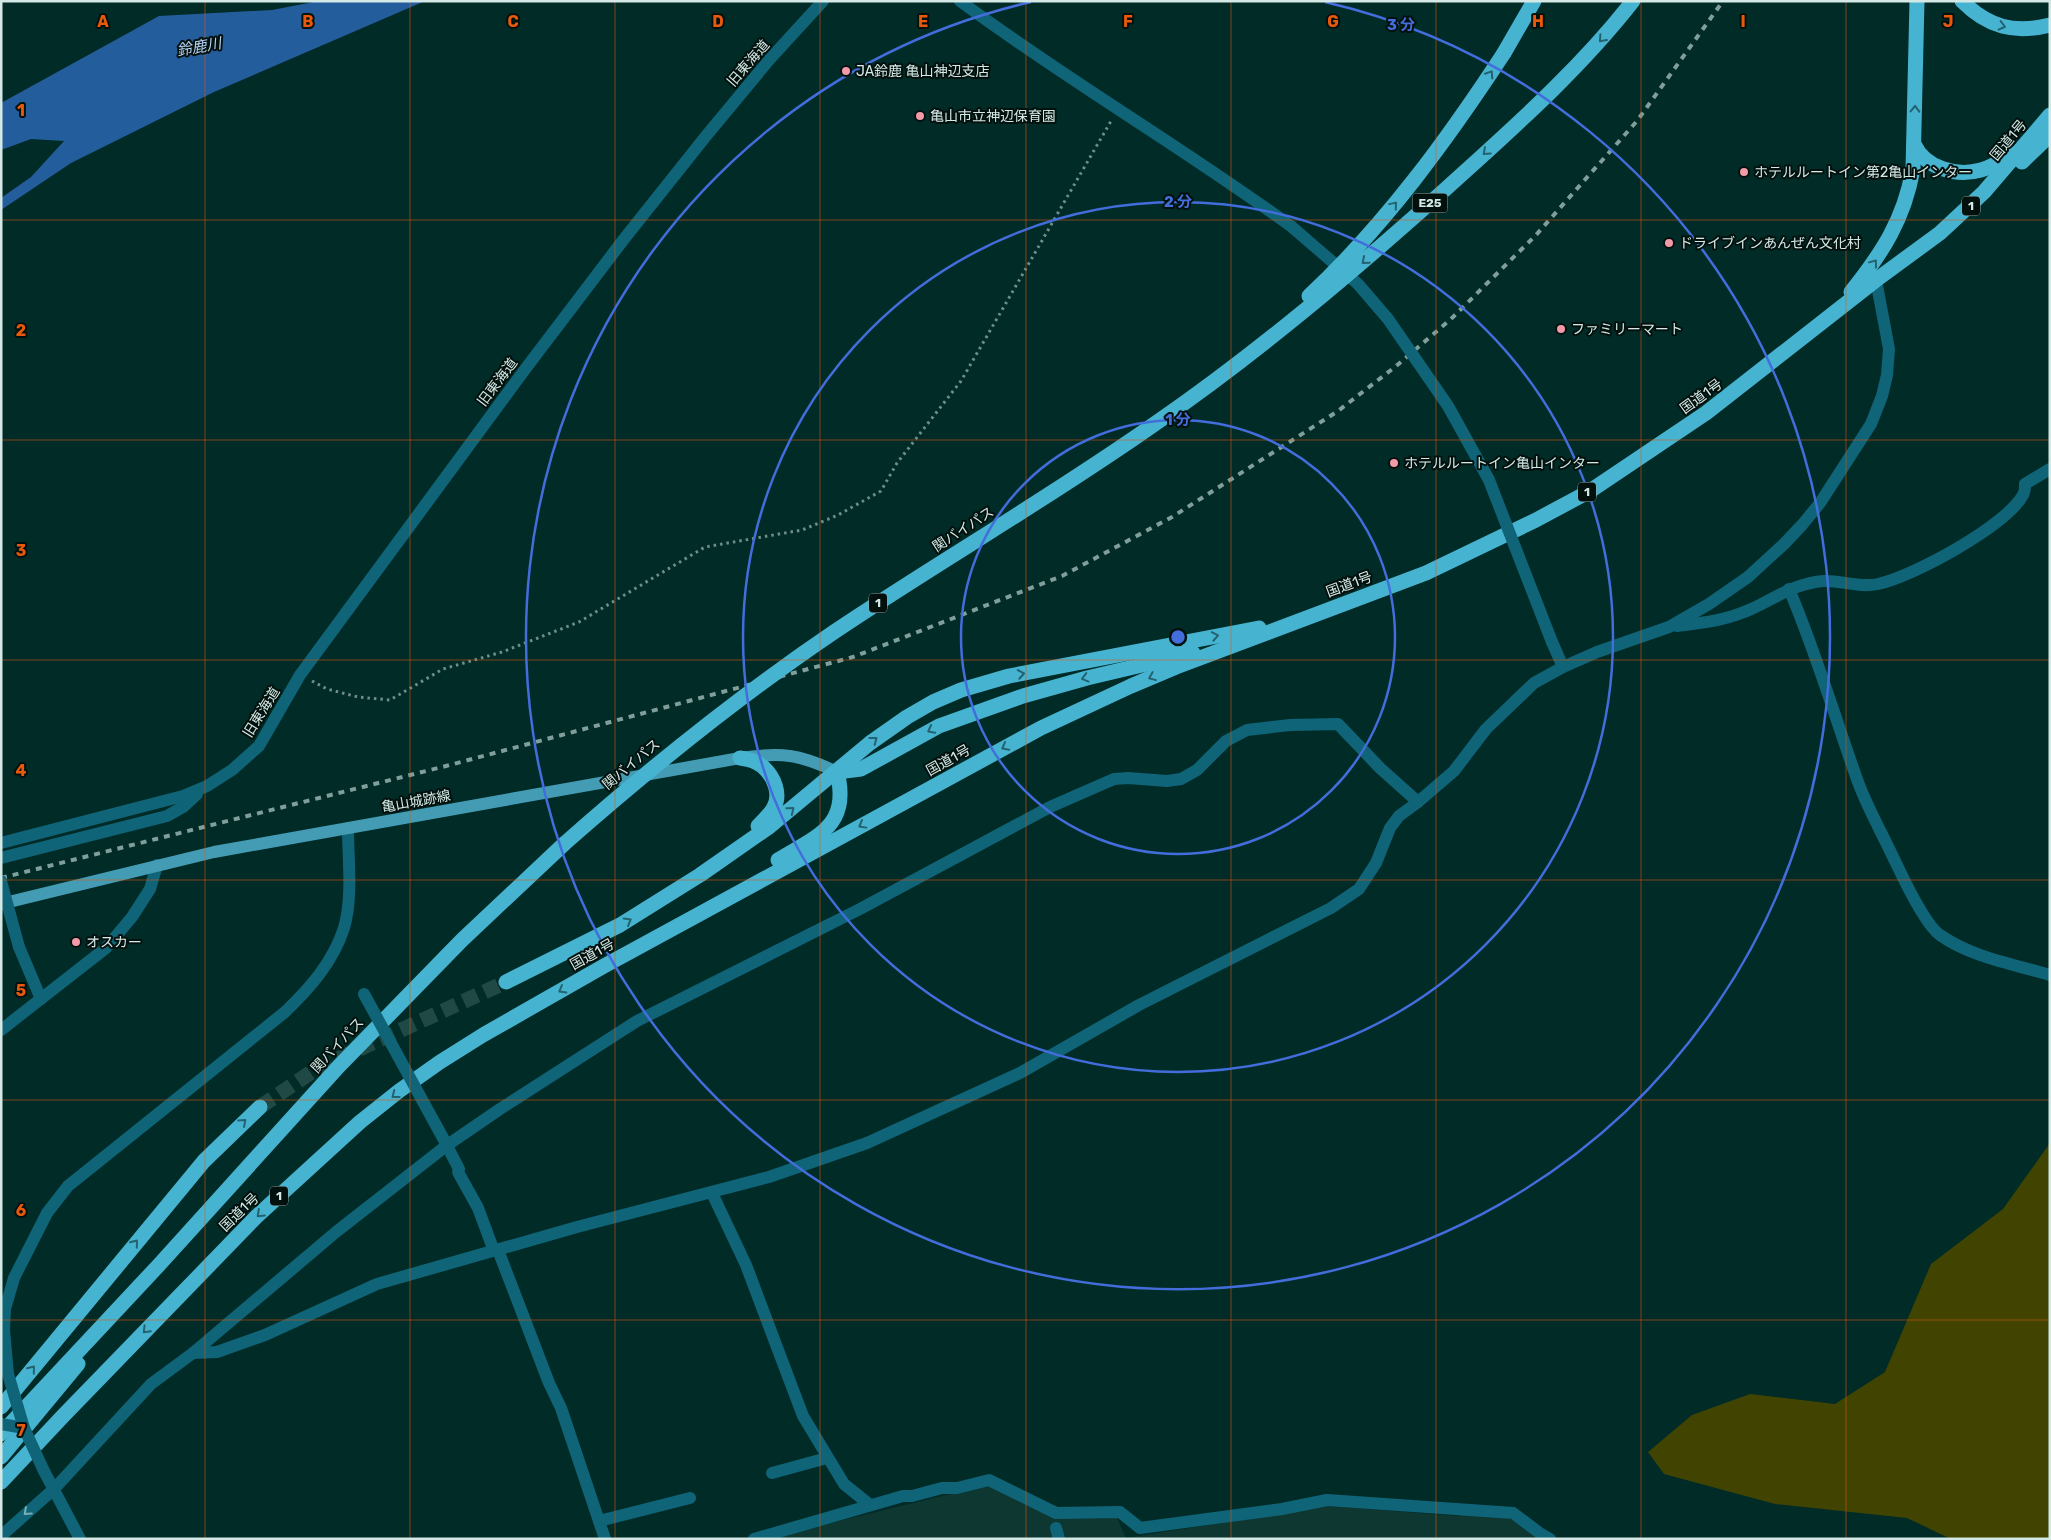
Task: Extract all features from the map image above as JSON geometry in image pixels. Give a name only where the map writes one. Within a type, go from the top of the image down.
[{"type":"highway","name":"E25","points":[[1208,385],[1327,280],[1373,230],[1418,176],[1462,117],[1504,53],[1534,1]]},
{"type":"highway","name":"E25","points":[[1208,385],[1333,288],[1474,163],[1556,88],[1615,24],[1633,1]]},
{"type":"highway","points":[[1833,315],[1878,259],[1900,219],[1910,186],[1914,144],[1917,1]]},
{"type":"highway","points":[[1962,1],[1988,21],[2003,27],[2021,29],[2050,25]]},
{"type":"highway","name":"国道1号","points":[[1,1482],[256,1217],[360,1122],[447,1058],[483,1035],[604,966],[1041,728],[1132,686],[1235,644],[1426,573],[1536,520],[1590,491],[1706,413],[1876,280],[1940,233],[1962,214],[2024,147],[2050,115]]},
{"type":"highway","points":[[1940,233],[2002,182],[2050,136]]},
{"type":"highway","points":[[1914,144],[1926,160],[1943,169],[1955,172],[1985,168],[2024,147]]},
{"type":"highway","name":"関バイパス","points":[[158,1266],[290,1119],[402,1000],[462,940],[564,844],[689,736],[779,671],[886,598],[1156,424],[1208,385]]},
{"type":"highway","name":"国道1号","points":[[506,982],[590,942],[655,905],[737,851],[837,772],[870,743],[907,717],[933,702],[961,690],[1009,676],[1261,627],[1311,615]]},
{"type":"highway","points":[[604,966],[830,827],[834,820],[841,795],[837,772],[861,769],[939,726],[1023,696],[1142,664],[1235,644]]},
{"type":"highway","points":[[655,905],[747,835],[767,817],[774,807],[777,795],[775,784],[770,774],[762,765],[740,758]]},
{"type":"highway","points":[[1,1407],[204,1161],[260,1108]]},
{"type":"highway","name":"1","points":[[1,1434],[158,1266]]},
{"type":"highway","name":"1","points":[[1,1457],[158,1266]]},
{"type":"main road","name":"亀山城跡線","points":[[1,904],[214,852],[740,758],[770,754],[791,755],[811,760],[837,772]]},
{"type":"street","name":"旧東海道","points":[[207,786],[232,770],[259,746],[300,675],[440,482],[624,239],[718,120],[823,1]]},
{"type":"street","points":[[960,1],[1118,110],[1242,191],[1292,227],[1358,284],[1388,319],[1448,406],[1489,480],[1563,667]]},
{"type":"street","points":[[1669,627],[1730,590],[1784,544],[1820,503],[1872,424],[1887,375],[1889,349],[1876,280]]},
{"type":"street","points":[[193,1353],[217,1352],[264,1335],[377,1284],[577,1227],[769,1177],[867,1143],[1020,1073],[1139,1005],[1331,908],[1359,889],[1376,863],[1390,828],[1400,816],[1454,771],[1486,729],[1534,683],[1563,667],[1597,652],[1669,627],[1720,620],[1746,612],[1789,590],[1825,581],[1858,586],[1879,584],[1904,575],[1982,534],[2010,511],[2024,495],[2025,484],[2050,469]]},
{"type":"street","points":[[1789,590],[1821,672],[1859,784],[1904,882],[1917,904],[1938,934],[1958,946],[2050,975]]},
{"type":"street","points":[[1,1536],[54,1489],[151,1384],[193,1353],[445,1142],[500,1109],[637,1020],[692,995],[860,909],[1050,807],[1114,779],[1128,778],[1167,781],[1182,779],[1202,767],[1226,741],[1247,730],[1290,725],[1338,724],[1380,768],[1418,802]]},
{"type":"street","points":[[1,858],[167,816],[182,807],[207,786]]},
{"type":"street","points":[[1,844],[183,796],[207,786]]},
{"type":"street","points":[[80,1539],[44,1472],[24,1428],[8,1374],[3,1309],[14,1278],[46,1212],[68,1186],[285,1012],[307,991],[329,962],[344,927],[349,891],[348,828]]},
{"type":"street","points":[[1,1030],[106,948],[132,917],[150,889],[157,865]]},
{"type":"street","points":[[1,881],[19,947],[41,999]]},
{"type":"street","points":[[364,994],[445,1142],[459,1169],[458,1172],[478,1208],[548,1383],[561,1408],[605,1539]]},
{"type":"street","points":[[712,1193],[746,1265],[803,1416],[844,1484],[870,1506]]},
{"type":"street","points":[[1,1424],[24,1428]]},
{"type":"street","points":[[772,1473],[827,1458]]},
{"type":"street","points":[[754,1539],[870,1506],[942,1488],[957,1488],[990,1480],[1056,1513],[1120,1512],[1140,1528],[1327,1500],[1513,1513],[1550,1539]]},
{"type":"street","points":[[599,1521],[690,1498]]},
{"type":"path","points":[[300,675],[327,689],[358,697],[390,700],[444,669],[502,652],[579,622],[705,547],[802,530],[838,515],[881,491],[897,463],[961,381],[1118,110]]},
{"type":"shaded area","points":[[2050,1143],[2050,1539],[1951,1539],[1907,1518],[1775,1504],[1664,1474],[1648,1452],[1692,1415],[1750,1394],[1835,1404],[1885,1372],[1931,1264],[2003,1209]]},
{"type":"shaded area","points":[[988,1485],[1056,1518],[1117,1518],[1126,1538],[1327,1506],[1458,1516],[1464,1513],[1511,1519],[1539,1539],[773,1539],[806,1529]]},
{"type":"water","name":"鈴鹿川","points":[[319,1],[425,1],[214,92],[71,163],[1,210],[1,198],[31,177],[64,141],[31,139],[1,150],[1,103],[159,16],[272,10]]},
{"type":"tunnel","points":[[260,1107],[316,1069],[506,982]]},
{"type":"railway","points":[[1,878],[446,766],[853,657],[1062,576],[1172,517],[1338,411],[1395,367],[1451,319],[1536,235],[1637,121],[1723,1]]},
{"type":"place","name":"JA鈴鹿 亀山神辺支店","points":[[846,71]]},
{"type":"place","name":"亀山市立神辺保育園","points":[[920,116]]},
{"type":"place","name":"ホテルルートイン第2亀山インター","points":[[1744,172]]},
{"type":"place","name":"ドライブインあんぜん文化村","points":[[1669,243]]},
{"type":"place","name":"ファミリーマート","points":[[1561,329]]},
{"type":"place","name":"ホテルルートイン亀山インター","points":[[1394,463]]},
{"type":"place","name":"オスカー","points":[[76,942]]}]
